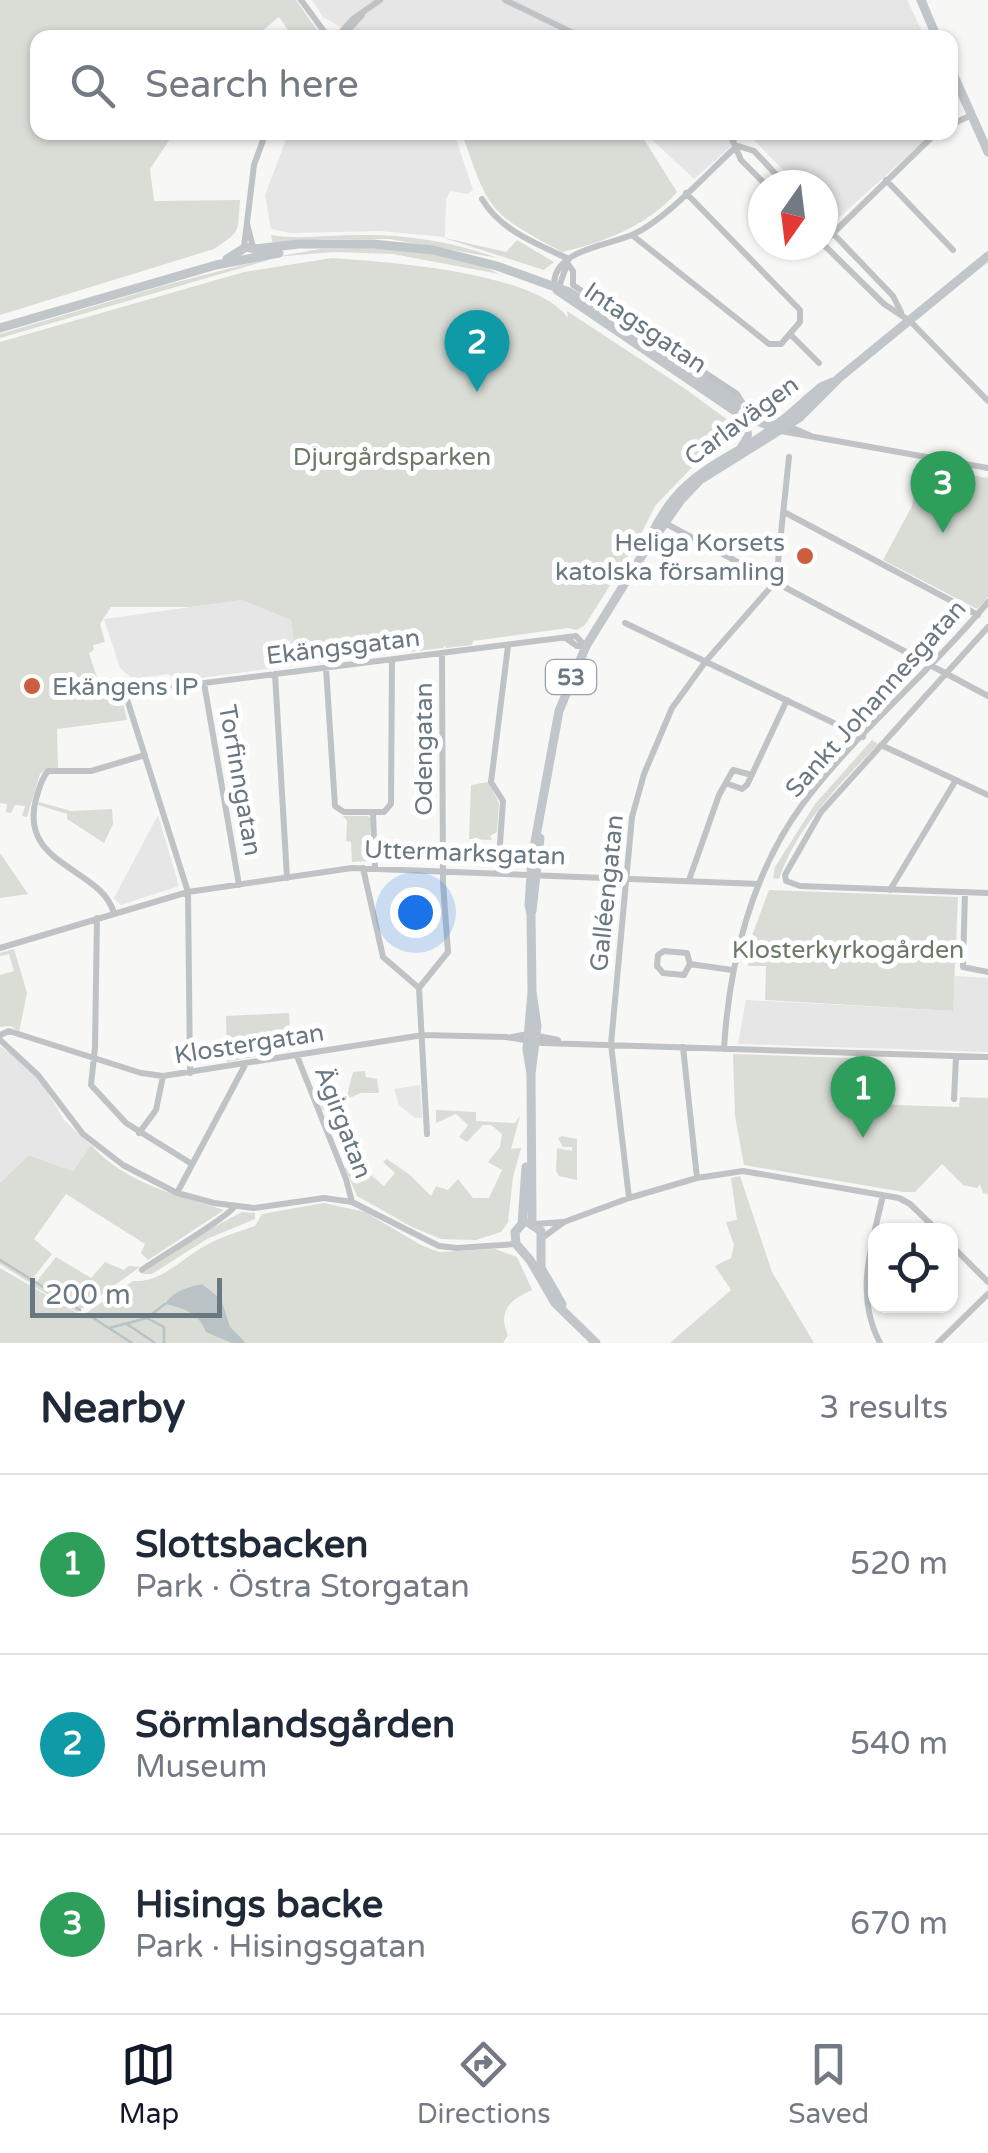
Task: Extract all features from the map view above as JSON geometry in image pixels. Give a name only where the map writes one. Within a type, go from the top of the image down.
[{"type":"main road","points":[[921,0],[934,30]]},
{"type":"main road","points":[[958,84],[988,152]]},
{"type":"main road","name":"Intagsgatan","points":[[0,328],[249,252],[373,244],[433,250],[498,266],[555,288],[742,410],[780,427]]},
{"type":"main road","name":"Carlavägen","points":[[663,522],[700,480],[780,427],[821,387],[839,378],[906,317],[988,256]]},
{"type":"main road","points":[[738,450],[748,436],[742,410]]},
{"type":"main road","name":"Carlavägen","points":[[530,1224],[531,1074],[527,1063],[532,1038],[532,914],[528,905],[559,711],[586,646],[676,496],[694,477],[780,427]]},
{"type":"main road","points":[[530,1224],[541,1242],[541,1268],[581,1328]]},
{"type":"main road","name":"53","points":[[517,1243],[530,1224]]},
{"type":"main road","points":[[517,1243],[530,1251],[541,1242]]},
{"type":"main road","points":[[517,1243],[555,1303],[596,1343]]},
{"type":"street","points":[[301,0],[328,30]]},
{"type":"street","points":[[343,30],[380,0]]},
{"type":"street","points":[[506,0],[567,30]]},
{"type":"street","points":[[958,121],[972,115]]},
{"type":"street","points":[[249,252],[246,222],[254,165],[263,140]]},
{"type":"street","points":[[735,140],[741,160],[751,170]]},
{"type":"street","points":[[838,227],[928,140]]},
{"type":"street","points":[[738,146],[754,151],[772,170]]},
{"type":"street","points":[[555,288],[568,261],[581,252],[632,235],[654,221],[738,146]]},
{"type":"street","points":[[886,180],[954,250]]},
{"type":"street","points":[[632,235],[768,344],[777,346],[802,318],[800,310],[686,193]]},
{"type":"street","points":[[482,199],[494,216],[513,231],[568,261]]},
{"type":"street","points":[[838,239],[893,296],[906,317],[988,401]]},
{"type":"street","points":[[838,259],[884,304],[906,317]]},
{"type":"street","name":"Intagsgatan","points":[[568,261],[573,285],[737,394],[742,410]]},
{"type":"street","points":[[884,304],[893,296]]},
{"type":"street","points":[[790,334],[819,363]]},
{"type":"street","name":"Intagsgatan","points":[[780,427],[812,437],[988,468]]},
{"type":"street","points":[[776,581],[789,457]]},
{"type":"street","points":[[784,512],[978,615]]},
{"type":"street","points":[[663,522],[988,696]]},
{"type":"street","name":"Galléengatan","points":[[629,1198],[611,1044],[632,817],[658,737],[689,682],[776,581]]},
{"type":"street","name":"Sankt Johannesgatan","points":[[724,1049],[732,970],[759,884],[779,841],[802,806],[988,602]]},
{"type":"street","points":[[625,623],[863,737]]},
{"type":"street","points":[[988,627],[821,812],[785,869],[786,880],[800,886],[988,893]]},
{"type":"street","name":"Ekängsgatan","points":[[145,755],[124,693],[567,639],[577,646],[586,646]]},
{"type":"street","points":[[498,872],[503,801],[491,782],[508,646]]},
{"type":"street","name":"Odengatan","points":[[420,988],[448,952],[442,654]]},
{"type":"street","points":[[326,668],[334,806],[344,812],[384,812],[391,804],[392,660]]},
{"type":"street","points":[[275,674],[288,878]]},
{"type":"street","name":"Torfinngatan","points":[[204,683],[239,885]]},
{"type":"street","points":[[726,783],[745,788],[787,700]]},
{"type":"street","points":[[881,745],[988,795]]},
{"type":"street","points":[[114,913],[110,900],[40,841],[32,814],[42,778],[48,771],[91,771],[145,755],[188,892],[190,1072]]},
{"type":"street","points":[[689,880],[726,783],[736,769],[752,775]]},
{"type":"street","points":[[890,890],[956,780]]},
{"type":"street","points":[[373,812],[375,867]]},
{"type":"street","points":[[363,868],[383,957],[420,988],[427,1134]]},
{"type":"street","name":"Uttermarksgatan","points":[[0,948],[188,892],[363,868],[759,884]]},
{"type":"street","points":[[965,892],[962,961],[965,969],[988,972]]},
{"type":"street","points":[[97,918],[93,1090],[139,1133],[192,1164]]},
{"type":"street","points":[[664,951],[687,953],[690,964],[684,974],[663,973],[658,970],[658,955],[664,951]]},
{"type":"street","points":[[690,964],[732,970]]},
{"type":"street","name":"Klostergatan","points":[[0,1038],[9,1031],[163,1076],[422,1036],[988,1058]]},
{"type":"street","points":[[0,1038],[32,1067],[83,1134],[123,1165],[176,1193],[234,1207],[269,1208],[324,1198],[352,1202],[439,1246],[517,1243]]},
{"type":"street","points":[[683,1047],[697,1178]]},
{"type":"street","name":"Ägirgatan","points":[[297,1056],[352,1202]]},
{"type":"street","points":[[954,1100],[956,1057]]},
{"type":"street","points":[[176,1193],[244,1065]]},
{"type":"street","points":[[139,1133],[156,1110],[163,1076]]},
{"type":"street","points":[[530,1224],[564,1222],[697,1178],[752,1170],[883,1194],[910,1204],[930,1223]]},
{"type":"street","points":[[880,1343],[868,1308],[865,1277],[883,1194]]},
{"type":"street","points":[[142,1270],[228,1216],[234,1207]]},
{"type":"street","points":[[541,1242],[564,1222]]},
{"type":"street","points":[[958,1252],[988,1282]]},
{"type":"street","points":[[938,1343],[988,1294]]},
{"type":"shaded area","points":[[312,0],[907,0],[922,30],[346,30],[323,17]]},
{"type":"shaded area","points":[[286,140],[456,140],[473,190],[467,194],[450,191],[446,200],[445,237],[380,231],[290,233],[271,229],[265,195]]},
{"type":"shaded area","points":[[652,140],[738,140],[694,179]]},
{"type":"shaded area","points":[[754,140],[925,140],[838,218],[838,170],[783,170]]},
{"type":"shaded area","points":[[242,600],[291,620],[297,665],[179,681],[168,674],[133,679],[120,668],[104,619]]},
{"type":"shaded area","points":[[158,815],[179,886],[121,905],[114,898]]},
{"type":"shaded area","points":[[955,976],[988,978],[988,1052],[738,1044],[746,1000],[952,1011]]},
{"type":"shaded area","points":[[0,1046],[43,1084],[64,1120],[91,1145],[73,1171],[30,1155],[0,1183]]},
{"type":"shaded area","points":[[420,1085],[422,1118],[415,1118],[399,1105],[394,1089]]},
{"type":"shaded area","points":[[202,1284],[221,1299],[230,1327],[246,1343],[232,1343],[206,1332],[190,1312],[165,1304],[186,1288]]},
{"type":"green space","points":[[0,0],[296,0],[317,30],[288,30],[279,17],[263,30],[30,30],[30,140],[169,140],[150,169],[154,201],[240,200],[238,225],[234,234],[214,249],[0,315]]},
{"type":"green space","points":[[465,140],[644,140],[677,192],[624,231],[562,252],[505,218],[486,195]]},
{"type":"green space","points":[[271,235],[411,238],[447,243],[498,258],[389,239],[323,239],[273,245]]},
{"type":"green space","points":[[441,237],[506,252],[517,240],[554,262],[544,270]]},
{"type":"green space","points":[[367,248],[452,257],[499,274],[393,254],[333,252],[275,257],[320,249]]},
{"type":"green space","name":"Djurgårdsparken","points":[[332,258],[459,272],[526,290],[551,302],[568,318],[567,311],[684,388],[736,426],[738,436],[700,459],[655,506],[635,546],[585,625],[577,630],[568,628],[473,641],[472,645],[445,645],[297,665],[291,620],[242,600],[190,607],[111,607],[100,624],[105,642],[93,645],[94,650],[89,653],[100,687],[118,682],[127,720],[57,729],[58,769],[48,768],[40,774],[27,817],[22,816],[25,806],[15,805],[11,813],[6,812],[7,804],[0,803],[0,342],[244,272]]},
{"type":"green space","points":[[269,260],[0,338],[0,334]]},
{"type":"green space","points":[[919,467],[988,478],[988,597],[977,609],[883,560],[912,506]]},
{"type":"green space","points":[[872,740],[878,744],[821,807],[797,841],[779,879],[773,878],[775,867],[815,804]]},
{"type":"green space","points":[[488,782],[499,803],[497,832],[490,836],[492,840],[469,839],[471,785]]},
{"type":"green space","points":[[39,802],[71,811],[112,809],[113,824],[104,843],[67,819],[67,814],[38,805]]},
{"type":"green space","points":[[343,816],[371,819],[369,861],[352,862]]},
{"type":"green space","points":[[0,853],[28,894],[0,898]]},
{"type":"green space","name":"Klosterkyrkogården","points":[[769,890],[958,897],[953,1011],[765,1000],[766,966],[748,966],[753,933]]},
{"type":"green space","points":[[14,949],[27,993],[19,1032],[11,1026],[0,1027],[0,975],[14,971],[9,954],[0,953]]},
{"type":"green space","points":[[289,1013],[291,1050],[227,1062],[226,1016]]},
{"type":"green space","points":[[733,1054],[875,1059],[873,1096],[895,1105],[959,1107],[960,1097],[988,1098],[988,1194],[983,1193],[980,1184],[977,1188],[963,1185],[942,1164],[915,1192],[744,1165],[735,1116]]},
{"type":"green space","points":[[365,1071],[366,1077],[377,1079],[379,1093],[361,1093],[322,1110],[318,1096],[320,1101],[347,1096],[353,1072]]},
{"type":"green space","points":[[436,1110],[476,1112],[476,1121],[515,1123],[520,1116],[511,1149],[521,1148],[508,1222],[501,1232],[476,1240],[441,1239],[357,1196],[345,1168],[358,1173],[364,1169],[384,1186],[395,1173],[383,1162],[387,1159],[431,1196],[436,1186],[448,1190],[458,1179],[473,1198],[489,1198],[502,1170],[488,1162],[500,1147],[502,1134],[491,1125],[483,1125],[467,1142],[459,1137],[468,1125],[456,1114],[436,1123]]},
{"type":"green space","points":[[558,1138],[577,1139],[577,1180],[559,1176],[556,1171],[557,1148],[572,1151],[572,1147],[563,1147]]},
{"type":"green space","points":[[91,1145],[136,1179],[224,1210],[148,1260],[141,1253],[145,1244],[66,1194],[34,1239],[52,1254],[27,1281],[0,1264],[0,1183],[29,1155],[73,1171]]},
{"type":"green space","points":[[740,1176],[772,1272],[814,1343],[670,1343],[731,1290],[715,1266],[731,1258],[734,1245],[726,1222],[737,1220],[731,1178]]},
{"type":"green space","points":[[324,1203],[365,1212],[439,1252],[495,1249],[517,1257],[532,1290],[508,1307],[504,1319],[508,1335],[503,1343],[0,1343],[0,1268],[82,1316],[133,1281],[161,1275],[209,1243],[255,1226],[262,1214]]},
{"type":"green space","points":[[242,1212],[255,1213],[255,1219],[207,1239],[152,1274],[142,1274],[188,1241]]},
{"type":"green space","points":[[56,1257],[91,1278],[105,1262],[124,1270],[128,1266],[140,1267],[77,1312],[33,1286]]},
{"type":"waterway","points":[[0,1260],[80,1310]]},
{"type":"waterway","points":[[147,1318],[165,1304]]},
{"type":"waterway","points":[[87,1314],[132,1343]]},
{"type":"waterway","points":[[109,1328],[147,1318],[164,1327],[164,1343]]},
{"type":"waterway","points":[[127,1324],[155,1343]]},
{"type":"place","name":"Sörmlandsgården","points":[[477,392]]},
{"type":"place","name":"Hisings backe","points":[[943,533]]},
{"type":"place","name":"Heliga Korsets katolska församling","points":[[805,556]]},
{"type":"place","name":"Ekängens IP","points":[[32,686]]},
{"type":"place","name":"Slottsbacken","points":[[863,1138]]}]
